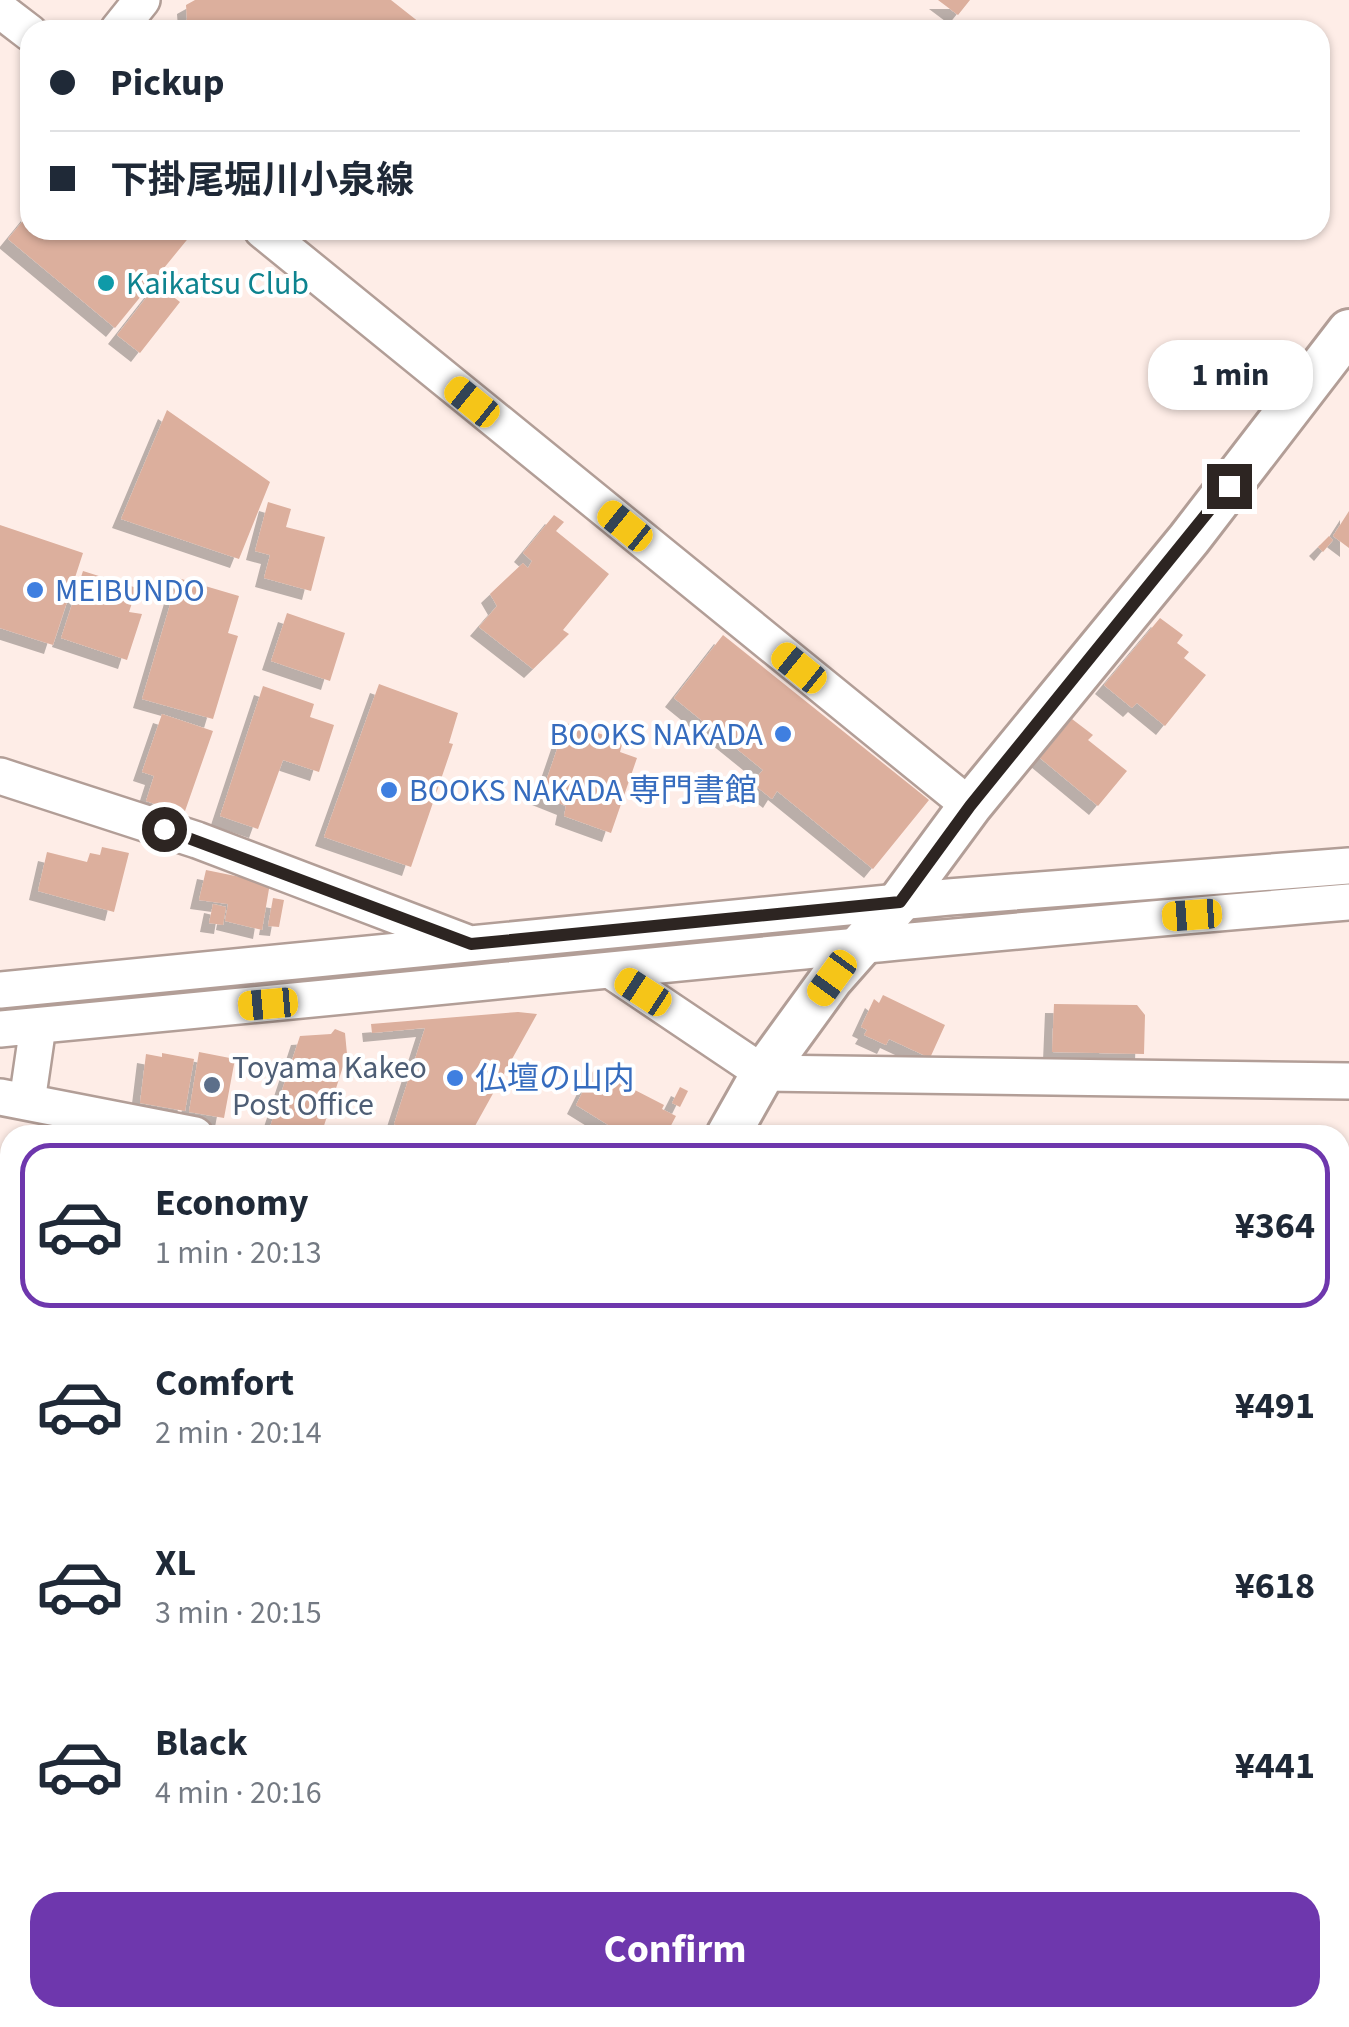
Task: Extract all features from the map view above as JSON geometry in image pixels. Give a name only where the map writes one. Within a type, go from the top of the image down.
[{"type":"main road","points":[[734,1125],[763,1073],[862,942],[900,902],[970,806],[1347,338]]},
{"type":"street","points":[[126,20],[142,0]]},
{"type":"street","points":[[0,10],[20,25]]},
{"type":"street","points":[[274,240],[970,806]]},
{"type":"street","points":[[0,776],[198,840],[471,944]]},
{"type":"street","points":[[0,990],[900,902],[1349,866]]},
{"type":"street","points":[[0,1029],[613,972],[862,942],[1349,902]]},
{"type":"street","points":[[613,972],[763,1073],[1349,1081]]},
{"type":"street","points":[[38,1026],[14,1099],[145,1125]]},
{"type":"building","points":[[195,0],[391,0],[416,20],[186,20],[186,5]]},
{"type":"building","points":[[938,0],[970,0],[958,15]]},
{"type":"building","name":"Kaikatsu Club","points":[[20,224],[20,240],[187,240],[115,328],[8,239]]},
{"type":"building","points":[[157,284],[180,302],[140,353],[117,335]]},
{"type":"building","points":[[167,410],[270,482],[239,559],[121,519]]},
{"type":"building","points":[[268,502],[291,509],[286,527],[325,537],[311,591],[264,578],[270,555],[255,551]]},
{"type":"building","points":[[1349,511],[1349,548],[1333,536]]},
{"type":"building","points":[[554,515],[564,522],[556,531],[609,574],[563,630],[569,634],[533,669],[479,627],[497,606],[490,594],[523,563],[528,568],[532,561],[523,553]]},
{"type":"building","name":"MEIBUNDO","points":[[0,525],[83,553],[53,645],[0,628]]},
{"type":"building","points":[[1329,536],[1333,540],[1323,552],[1318,547]]},
{"type":"building","points":[[83,571],[137,588],[129,612],[142,614],[127,660],[61,638]]},
{"type":"building","points":[[178,578],[239,596],[228,633],[238,636],[213,719],[142,699]]},
{"type":"building","points":[[287,613],[345,633],[330,681],[271,661]]},
{"type":"building","points":[[1160,618],[1183,635],[1177,643],[1189,652],[1184,658],[1206,675],[1165,726],[1137,703],[1132,708],[1104,685]]},
{"type":"building","name":"BOOKS NAKADA","points":[[723,635],[929,800],[873,869],[777,791],[772,799],[752,783],[763,770],[674,698]]},
{"type":"building","name":"BOOKS NAKADA 専門書館","points":[[379,684],[458,713],[449,743],[453,744],[411,867],[324,837]]},
{"type":"building","points":[[263,686],[314,704],[310,717],[334,725],[319,772],[283,760],[258,829],[220,816]]},
{"type":"building","points":[[162,714],[213,731],[184,814],[146,801],[154,776],[142,772]]},
{"type":"building","points":[[1072,719],[1093,735],[1088,740],[1127,771],[1098,806],[1040,758]]},
{"type":"building","points":[[566,723],[623,741],[620,752],[637,758],[611,833],[564,816],[566,806],[541,796]]},
{"type":"building","points":[[102,847],[129,853],[114,912],[38,891],[47,852],[87,862],[90,853],[100,855]]},
{"type":"building","points":[[206,870],[270,883],[262,930],[225,921],[228,904],[199,900]]},
{"type":"building","points":[[273,898],[284,900],[279,927],[268,926]]},
{"type":"building","points":[[213,904],[226,907],[223,925],[209,923]]},
{"type":"building","points":[[883,995],[945,1025],[930,1058],[889,1039],[886,1045],[864,1035],[867,1030],[861,1027],[874,999],[879,1003]]},
{"type":"building","points":[[1054,1004],[1137,1005],[1145,1015],[1144,1054],[1052,1052]]},
{"type":"building","name":"仏壇の山内","points":[[518,1012],[537,1014],[476,1125],[394,1124],[425,1028],[372,1033],[371,1024]]},
{"type":"building","points":[[335,1029],[345,1033],[347,1054],[324,1125],[271,1125],[300,1036],[331,1034]]},
{"type":"building","points":[[199,1052],[235,1059],[224,1118],[189,1112]]},
{"type":"building","points":[[162,1053],[194,1059],[185,1111],[140,1103],[146,1054],[162,1057]]},
{"type":"building","points":[[594,1069],[664,1105],[662,1109],[676,1116],[671,1125],[608,1125],[576,1105]]},
{"type":"building","points":[[680,1087],[688,1091],[680,1107],[672,1103]]},
{"type":"place","name":"Kaikatsu Club","points":[[106,283]]},
{"type":"place","name":"MEIBUNDO","points":[[35,590]]},
{"type":"place","name":"BOOKS NAKADA","points":[[783,734]]},
{"type":"place","name":"BOOKS NAKADA 専門書館","points":[[389,790]]},
{"type":"place","name":"仏壇の山内","points":[[455,1078]]},
{"type":"place","name":"Toyama Kakeo Post Office","points":[[212,1085]]},
{"type":"route","points":[[164,829],[471,944],[900,902],[970,806],[1229,486]]}]
